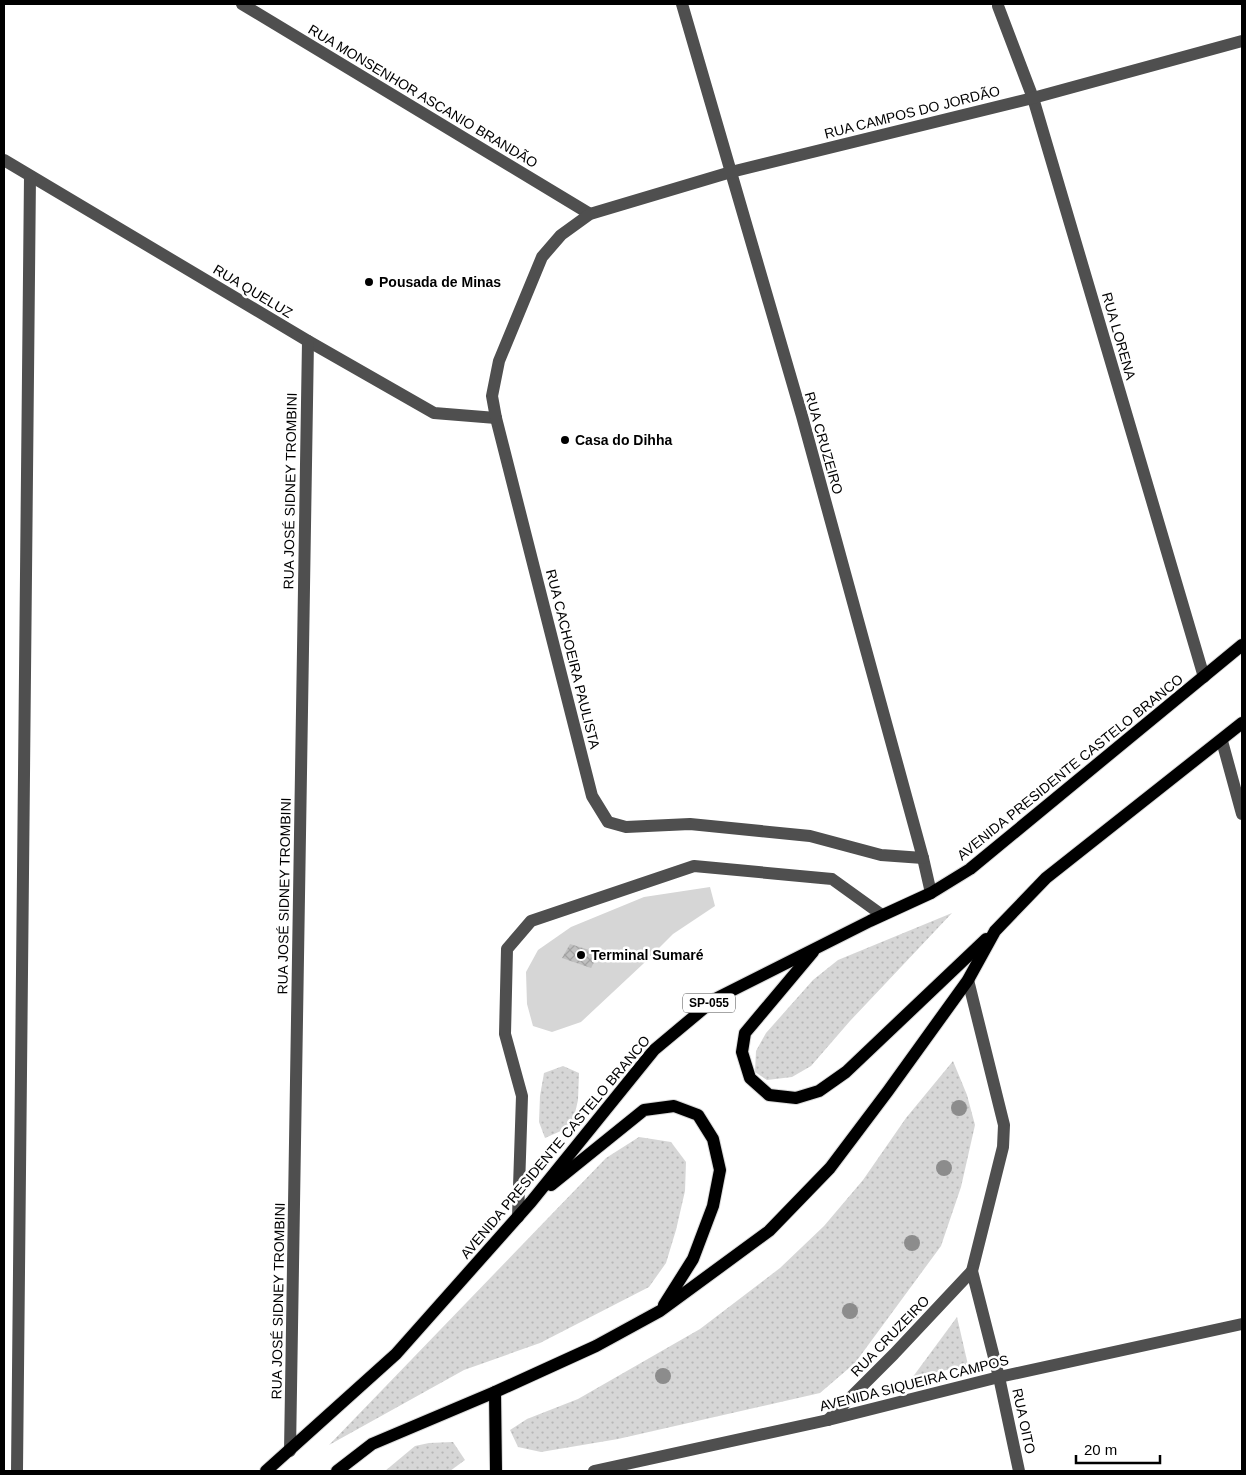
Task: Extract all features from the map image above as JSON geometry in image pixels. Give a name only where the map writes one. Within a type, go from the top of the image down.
[{"type":"main road","name":"AVENIDA PRESIDENTE CASTELO BRANCO","points":[[266,1471],[396,1354],[531,1202],[654,1050],[715,999],[882,915],[931,893],[970,869],[1242,645]]},
{"type":"main road","name":"SP-055","points":[[816,948],[745,1033],[742,1052],[750,1078],[768,1095],[796,1098],[819,1091],[846,1072],[995,931],[1046,878],[1242,723]]},
{"type":"main road","name":"SP-055","points":[[337,1471],[372,1444],[495,1392],[596,1346],[660,1311],[769,1231],[830,1168],[968,980],[995,931]]},
{"type":"main road","name":"SP-055","points":[[531,1202],[644,1110],[674,1106],[698,1115],[713,1138],[720,1170],[713,1206],[693,1259],[660,1311]]},
{"type":"main road","points":[[495,1392],[496,1471]]},
{"type":"street","name":"RUA MONSENHOR ASCANIO BRANDÃO","points":[[242,4],[590,214]]},
{"type":"street","name":"RUA CRUZEIRO","points":[[682,4],[804,426],[931,893]]},
{"type":"street","name":"RUA LORENA","points":[[998,6],[1033,98],[1204,677]]},
{"type":"street","name":"RUA CAMPOS DO JORDÃO","points":[[590,214],[730,172],[1033,98],[1242,41]]},
{"type":"street","name":"RUA QUELUZ","points":[[4,160],[308,341],[434,413],[496,418]]},
{"type":"street","points":[[16,1471],[30,176]]},
{"type":"street","name":"RUA CACHOEIRA PAULISTA","points":[[590,214],[561,235],[542,257],[499,361],[492,396],[592,796],[608,822],[626,827],[690,824],[810,836],[881,855],[923,858]]},
{"type":"street","name":"RUA JOSÉ SIDNEY TROMBINI","points":[[290,1451],[308,341]]},
{"type":"street","points":[[1222,740],[1242,814]]},
{"type":"street","points":[[518,1217],[522,1096],[505,1034],[507,949],[531,921],[694,866],[832,879],[882,915]]},
{"type":"street","points":[[968,980],[1004,1125],[1003,1147],[972,1271]]},
{"type":"street","name":"RUA CRUZEIRO","points":[[828,1420],[894,1354],[972,1271]]},
{"type":"street","name":"RUA OITO","points":[[972,1271],[999,1377],[1020,1471]]},
{"type":"street","name":"AVENIDA SIQUEIRA CAMPOS","points":[[594,1471],[828,1420],[999,1377],[1242,1324]]},
{"type":"shaded area","points":[[710,887],[715,906],[673,934],[581,1022],[552,1032],[533,1026],[527,1004],[526,972],[538,950],[571,927],[644,897]]},
{"type":"shaded area","points":[[952,913],[850,1021],[811,1066],[792,1077],[767,1080],[755,1072],[756,1051],[766,1033],[813,980],[838,960]]},
{"type":"shaded area","points":[[953,1061],[967,1095],[975,1125],[961,1187],[941,1246],[855,1363],[820,1393],[618,1439],[541,1452],[518,1447],[510,1430],[527,1419],[578,1399],[700,1329],[780,1268],[824,1226],[863,1180],[906,1118]]},
{"type":"shaded area","points":[[563,1066],[579,1073],[578,1100],[572,1126],[545,1138],[539,1122],[540,1096],[544,1073]]},
{"type":"shaded area","points":[[639,1137],[671,1142],[686,1162],[685,1191],[676,1230],[666,1263],[649,1287],[540,1343],[464,1370],[329,1445],[606,1158]]},
{"type":"shaded area","points":[[957,1317],[968,1365],[912,1378]]},
{"type":"shaded area","points":[[453,1442],[465,1460],[450,1471],[385,1471],[415,1446],[429,1443]]},
{"type":"building","name":"Terminal Sumaré","points":[[570,944],[599,953],[591,968],[562,958]]},
{"type":"place","name":"Pousada de Minas","points":[[369,282]]},
{"type":"place","name":"Casa do Dihha","points":[[565,440]]},
{"type":"place","name":"Terminal Sumaré","points":[[581,955]]}]
